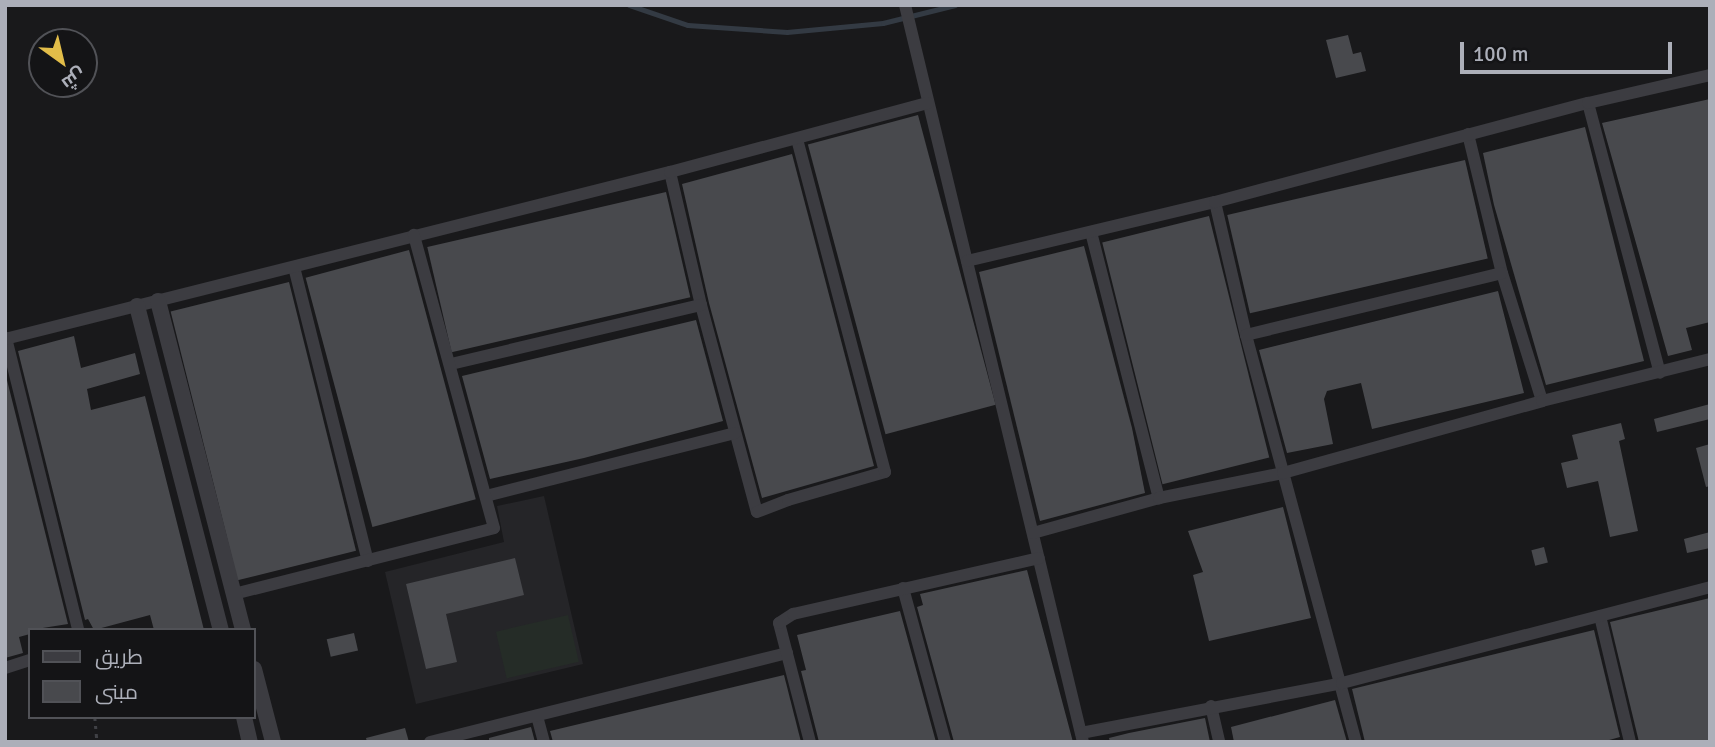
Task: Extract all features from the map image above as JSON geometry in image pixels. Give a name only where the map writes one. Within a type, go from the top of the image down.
[{"type":"street","points":[[905,5],[1082,737],[1211,706],[1342,683],[1710,587]]},
{"type":"street","points":[[967,261],[1215,202],[1588,103],[1710,75]]},
{"type":"street","points":[[78,628],[6,338],[670,172],[928,103]]},
{"type":"street","points":[[1588,103],[1660,373]]},
{"type":"street","points":[[1468,134],[1502,273],[1542,401]]},
{"type":"street","points":[[670,172],[701,305],[757,512],[885,472],[797,139]]},
{"type":"street","points":[[1215,202],[1246,335],[1356,742]]},
{"type":"street","points":[[1091,232],[1159,498]]},
{"type":"street","points":[[234,594],[494,528],[414,235]]},
{"type":"street","points":[[294,267],[368,561]]},
{"type":"street","points":[[1246,335],[1502,273]]},
{"type":"street","points":[[158,301],[242,628]]},
{"type":"street","points":[[451,364],[701,305]]},
{"type":"street","points":[[137,306],[220,628]]},
{"type":"street","points":[[1033,533],[1159,498],[1283,473],[1542,401],[1710,359]]},
{"type":"street","points":[[486,496],[735,433]]},
{"type":"street","points":[[810,742],[779,623],[793,614],[1039,558]]},
{"type":"street","points":[[904,588],[945,742]]},
{"type":"street","points":[[1600,616],[1630,742]]},
{"type":"street","points":[[430,742],[787,653]]},
{"type":"street","points":[[5,668],[28,661]]},
{"type":"street","points":[[256,677],[272,742]]},
{"type":"street","points":[[1211,706],[1219,742]]},
{"type":"street","points":[[537,716],[544,742]]},
{"type":"street","points":[[244,719],[250,742]]},
{"type":"path","points":[[94,719],[97,742]]},
{"type":"shaded area","points":[[544,496],[583,664],[416,704],[385,572],[504,542],[497,506]]},
{"type":"shaded area","points":[[568,615],[579,662],[507,678],[496,632]]},
{"type":"building","points":[[1348,35],[1353,54],[1361,52],[1366,71],[1336,78],[1326,40]]},
{"type":"building","points":[[1710,99],[1710,322],[1686,328],[1692,350],[1668,356],[1602,123]]},
{"type":"building","points":[[918,115],[996,405],[886,434],[808,145]]},
{"type":"building","points":[[1585,127],[1644,361],[1546,385],[1494,205],[1483,153]]},
{"type":"building","points":[[792,154],[874,466],[762,498],[709,303],[682,184]]},
{"type":"building","points":[[1465,160],[1488,258],[1250,313],[1227,215]]},
{"type":"building","points":[[666,192],[690,297],[452,352],[427,247]]},
{"type":"building","points":[[1209,216],[1269,458],[1163,484],[1102,243]]},
{"type":"building","points":[[1084,246],[1132,428],[1145,493],[1040,521],[979,272]]},
{"type":"building","points":[[409,250],[476,499],[372,527],[306,278]]},
{"type":"building","points":[[289,282],[356,551],[238,580],[171,312]]},
{"type":"building","points":[[1498,291],[1524,393],[1372,429],[1361,383],[1327,391],[1324,399],[1333,444],[1287,453],[1259,350]]},
{"type":"building","points":[[696,320],[723,421],[584,458],[490,479],[462,376]]},
{"type":"building","points":[[74,336],[81,368],[135,353],[140,374],[87,389],[91,410],[145,396],[203,628],[153,628],[150,615],[101,628],[93,628],[88,619],[85,620],[18,351]]},
{"type":"building","points":[[5,372],[68,624],[28,628],[28,635],[19,637],[23,653],[5,658]]},
{"type":"building","points":[[1710,404],[1710,419],[1657,432],[1654,419]]},
{"type":"building","points":[[1621,423],[1625,439],[1619,441],[1638,531],[1610,537],[1598,481],[1567,488],[1561,463],[1578,459],[1572,435]]},
{"type":"building","points":[[1710,444],[1710,486],[1706,487],[1696,448]]},
{"type":"building","points":[[1283,507],[1311,618],[1209,641],[1193,575],[1203,572],[1188,531]]},
{"type":"building","points":[[1710,532],[1710,548],[1687,553],[1684,539]]},
{"type":"building","points":[[1544,547],[1548,563],[1535,566],[1531,550]]},
{"type":"building","points":[[515,558],[524,595],[446,614],[457,662],[426,669],[406,584]]},
{"type":"building","points":[[1027,570],[1073,742],[954,742],[917,607],[923,605],[920,594]]},
{"type":"building","points":[[1710,598],[1710,742],[1639,742],[1610,622]]},
{"type":"building","points":[[900,611],[936,742],[819,742],[801,671],[806,670],[797,635]]},
{"type":"building","points":[[1594,630],[1620,737],[1602,742],[1365,742],[1352,689]]},
{"type":"building","points":[[354,633],[358,651],[331,657],[327,639]]},
{"type":"building","points":[[784,675],[801,742],[553,742],[550,731]]},
{"type":"building","points":[[1335,700],[1347,742],[1234,742],[1231,727]]},
{"type":"building","points":[[1205,718],[1210,742],[1110,742],[1109,738],[1129,733]]},
{"type":"building","points":[[531,727],[535,742],[489,742],[489,738]]},
{"type":"building","points":[[405,728],[409,742],[367,742],[366,738]]},
{"type":"waterway","points":[[629,5],[688,25],[787,32],[883,23],[955,5]]}]
